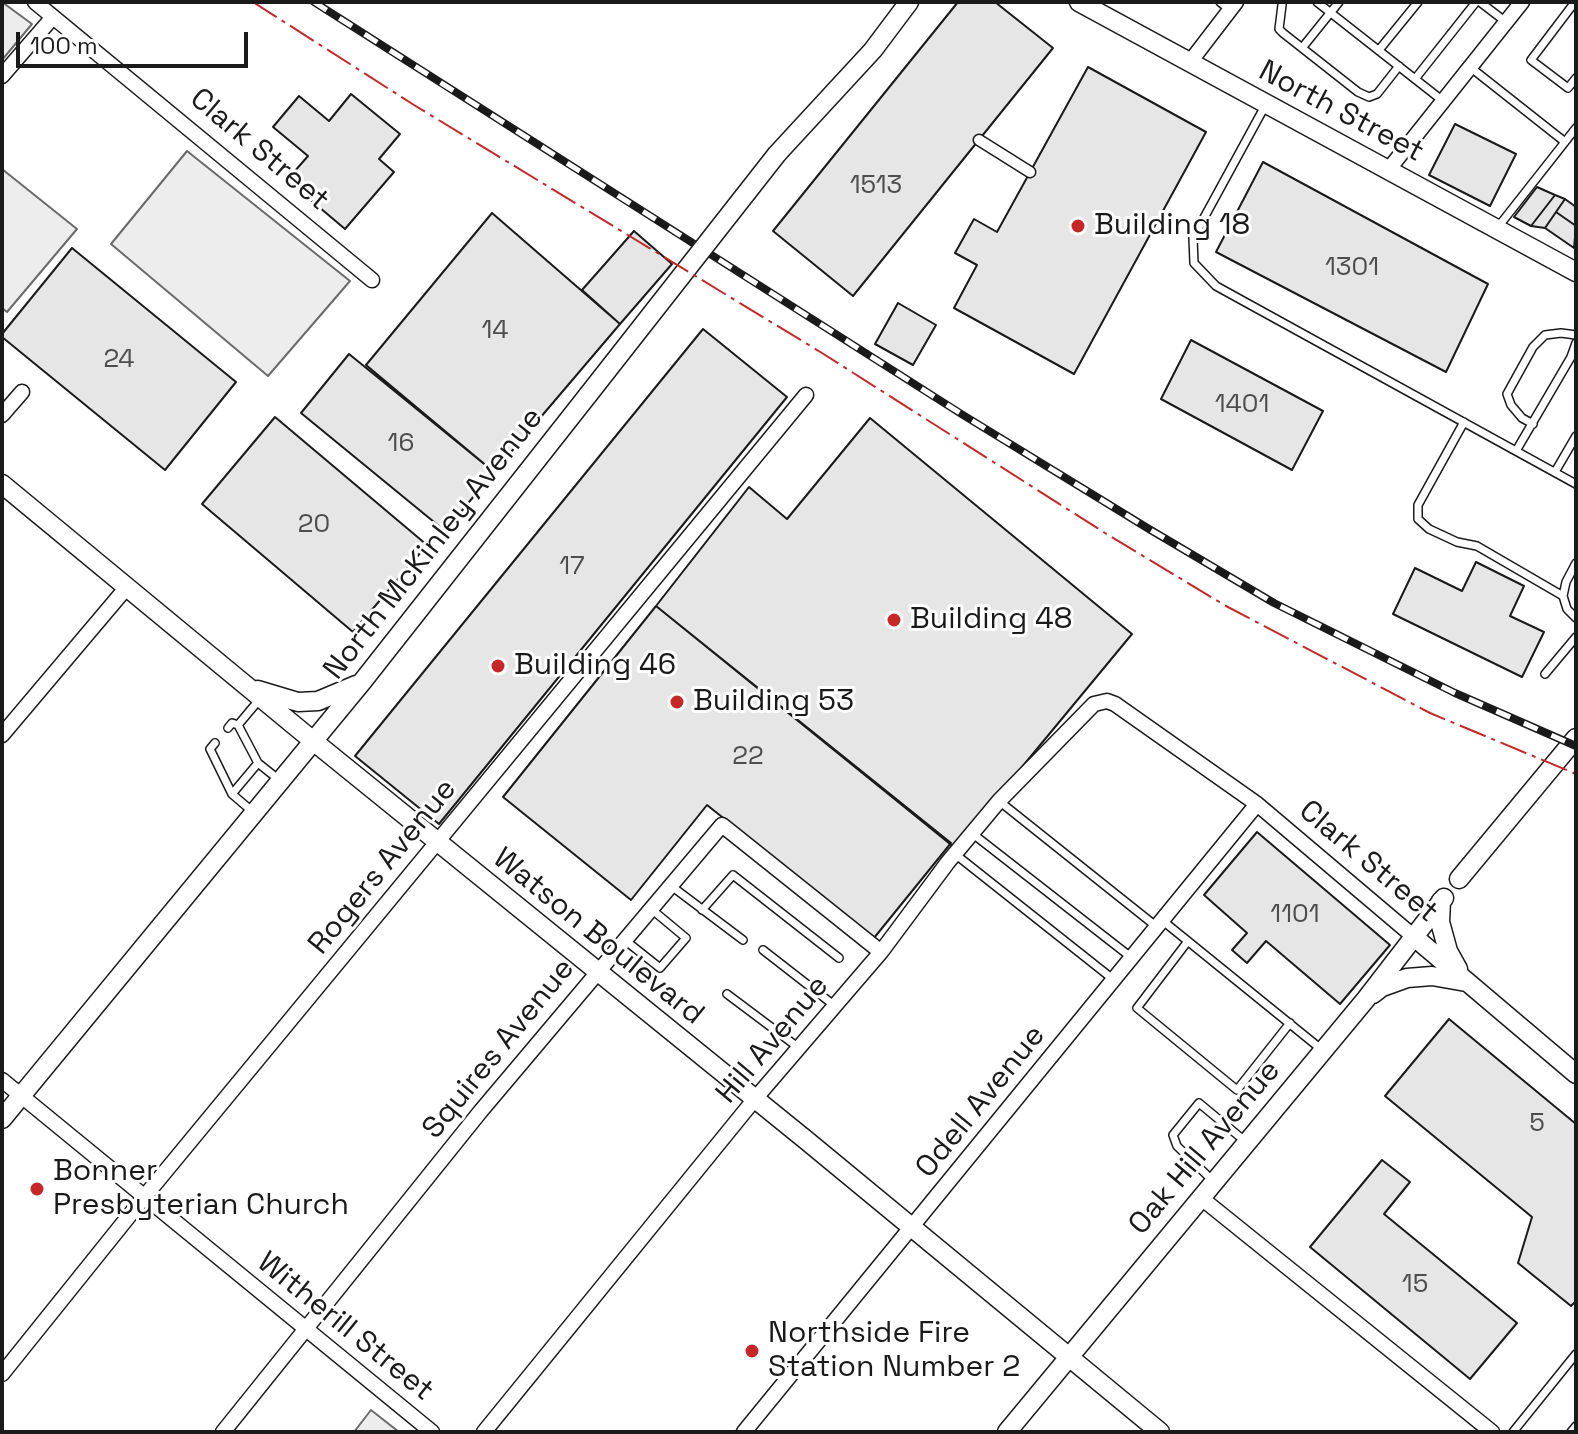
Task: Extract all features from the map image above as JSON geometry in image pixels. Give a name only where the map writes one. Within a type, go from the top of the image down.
[{"type":"street","name":"Clark Street","points":[[35,2],[372,280]]},
{"type":"street","name":"North McKinley Avenue","points":[[2,1119],[362,682],[777,154],[873,50],[909,2]]},
{"type":"street","name":"North Street","points":[[1079,2],[1576,272]]},
{"type":"street","points":[[1389,169],[1522,2]]},
{"type":"street","points":[[1190,62],[1229,5]]},
{"type":"street","points":[[2,76],[53,17]]},
{"type":"street","points":[[979,140],[1030,172]]},
{"type":"street","points":[[2,415],[22,392]]},
{"type":"street","name":"Rogers Avenue","points":[[2,1374],[145,1196],[806,395]]},
{"type":"street","name":"Watson Boulevard","points":[[2,484],[1160,1432]]},
{"type":"street","points":[[2,735],[127,587]]},
{"type":"street","points":[[256,692],[298,702],[318,701],[362,682]]},
{"type":"street","name":"Hill Avenue","points":[[484,1432],[754,1100],[881,952],[999,801],[1083,712],[1094,704],[1107,701],[1115,704]]},
{"type":"street","name":"Clark Street","points":[[1115,704],[1257,804],[1576,1074]]},
{"type":"street","points":[[1459,879],[1576,738]]},
{"type":"street","name":"Odell Avenue","points":[[744,1432],[1257,804]]},
{"type":"street","name":"Squires Avenue","points":[[223,1432],[480,1112],[722,825],[881,952]]},
{"type":"street","name":"Oak Hill Avenue","points":[[1007,1432],[1366,999],[1443,899],[1439,919],[1448,951],[1466,982]]},
{"type":"street","points":[[1366,999],[1382,987],[1407,978],[1432,976],[1466,982]]},
{"type":"street","name":"Witherill Street","points":[[2,1080],[432,1432]]},
{"type":"street","points":[[1200,1197],[1492,1432]]},
{"type":"lane","points":[[1317,2],[1443,101]]},
{"type":"lane","points":[[1302,48],[1339,2]]},
{"type":"lane","points":[[1379,50],[1418,2]]},
{"type":"lane","points":[[1415,79],[1478,2],[1506,22]]},
{"type":"lane","points":[[1575,2],[1531,60],[1568,88],[1576,78]]},
{"type":"lane","points":[[1282,3],[1279,29],[1369,97],[1377,94],[1399,66]]},
{"type":"lane","points":[[1470,67],[1565,142]]},
{"type":"lane","points":[[1267,104],[1193,238],[1194,263],[1216,286],[1576,484]]},
{"type":"lane","points":[[1497,228],[1576,128]]},
{"type":"lane","points":[[1533,424],[1522,418],[1507,394],[1533,347],[1545,335],[1576,335]]},
{"type":"lane","points":[[1516,451],[1571,357],[1576,343]]},
{"type":"lane","points":[[1464,422],[1418,505],[1418,519],[1429,529],[1457,542],[1477,546],[1563,596]]},
{"type":"lane","points":[[1555,472],[1576,436]]},
{"type":"lane","points":[[1576,563],[1563,596],[1567,609],[1576,618]]},
{"type":"lane","points":[[1545,674],[1576,637]]},
{"type":"lane","points":[[234,739],[256,692]]},
{"type":"lane","points":[[228,728],[232,723],[239,728],[258,763],[279,780]]},
{"type":"lane","points":[[215,743],[210,749],[227,775],[232,794],[253,812]]},
{"type":"lane","points":[[243,756],[250,748]]},
{"type":"lane","points":[[232,794],[258,763]]},
{"type":"lane","points":[[999,801],[1160,924],[1188,941],[1323,1050]]},
{"type":"lane","points":[[972,834],[1132,958]]},
{"type":"lane","points":[[955,854],[1114,980]]},
{"type":"lane","points":[[702,910],[733,875],[839,958]]},
{"type":"lane","points":[[670,885],[743,940]]},
{"type":"lane","points":[[624,939],[660,968],[686,938],[650,908]]},
{"type":"lane","points":[[1188,941],[1137,1008],[1225,1081],[1237,1090],[1290,1023]]},
{"type":"lane","points":[[763,950],[835,1006]]},
{"type":"lane","points":[[727,994],[799,1048]]},
{"type":"lane","points":[[1213,1181],[1177,1146],[1173,1135],[1199,1103],[1246,1142]]},
{"type":"lane","points":[[1513,1432],[1576,1354]]},
{"type":"lane","points":[[1571,1432],[1576,1426]]},
{"type":"shaded area","points":[[2,2],[32,24],[2,60]]},
{"type":"shaded area","points":[[187,151],[350,281],[268,376],[111,244]]},
{"type":"shaded area","points":[[2,169],[77,229],[7,312],[2,308]]},
{"type":"shaded area","points":[[371,1410],[399,1432],[354,1432]]},
{"type":"building","points":[[958,2],[995,2],[1053,48],[853,296],[773,231]]},
{"type":"building","name":"Building 18","points":[[1088,67],[1206,132],[1074,374],[954,308],[977,265],[955,253],[974,219],[997,232]]},
{"type":"building","points":[[351,94],[400,134],[379,159],[394,172],[345,229],[287,180],[308,156],[273,127],[299,96],[329,121]]},
{"type":"building","points":[[1455,124],[1516,154],[1490,206],[1429,175]]},
{"type":"building","points":[[1263,162],[1488,284],[1446,372],[1216,252]]},
{"type":"building","points":[[1537,187],[1555,195],[1531,226],[1514,217]]},
{"type":"building","points":[[1555,195],[1565,199],[1545,228],[1531,226]]},
{"type":"building","points":[[1565,199],[1576,207],[1576,226],[1556,212]]},
{"type":"building","points":[[1556,212],[1576,226],[1574,248],[1545,228]]},
{"type":"building","points":[[492,213],[620,324],[494,472],[366,365]]},
{"type":"building","points":[[634,231],[672,264],[620,324],[582,290]]},
{"type":"building","points":[[72,248],[236,382],[165,470],[2,337]]},
{"type":"building","points":[[898,303],[936,325],[913,365],[875,344]]},
{"type":"building","name":"Building 46","points":[[703,329],[787,397],[439,824],[355,756]]},
{"type":"building","points":[[1191,340],[1323,411],[1292,470],[1161,399]]},
{"type":"building","points":[[349,354],[494,472],[445,531],[301,413]]},
{"type":"building","points":[[275,417],[427,545],[353,632],[202,504]]},
{"type":"building","name":"Building 48","points":[[870,418],[1132,634],[955,848],[656,606],[749,487],[787,519]]},
{"type":"building","points":[[1476,562],[1524,586],[1510,616],[1544,632],[1522,677],[1393,614],[1415,568],[1462,591]]},
{"type":"building","name":"Building 53","points":[[656,606],[951,843],[874,938],[707,805],[631,900],[503,797]]},
{"type":"building","points":[[1257,832],[1390,945],[1340,1004],[1266,941],[1247,963],[1232,950],[1247,933],[1204,895]]},
{"type":"building","points":[[1449,1019],[1576,1124],[1576,1301],[1571,1306],[1518,1263],[1532,1217],[1385,1096]]},
{"type":"building","points":[[1382,1160],[1410,1182],[1384,1214],[1517,1323],[1470,1379],[1310,1247]]},
{"type":"railway","points":[[314,2],[963,415],[1274,603],[1455,693],[1576,746]]},
{"type":"power","points":[[253,2],[414,105],[822,353],[1226,606],[1430,713],[1576,774]]},
{"type":"place","name":"Building 18","points":[[1078,226]]},
{"type":"place","name":"Building 48","points":[[894,620]]},
{"type":"place","name":"Building 46","points":[[498,666]]},
{"type":"place","name":"Building 53","points":[[677,702]]},
{"type":"place","name":"Bonner Presbyterian Church","points":[[37,1189]]},
{"type":"place","name":"Northside Fire Station Number 2","points":[[752,1351]]}]
